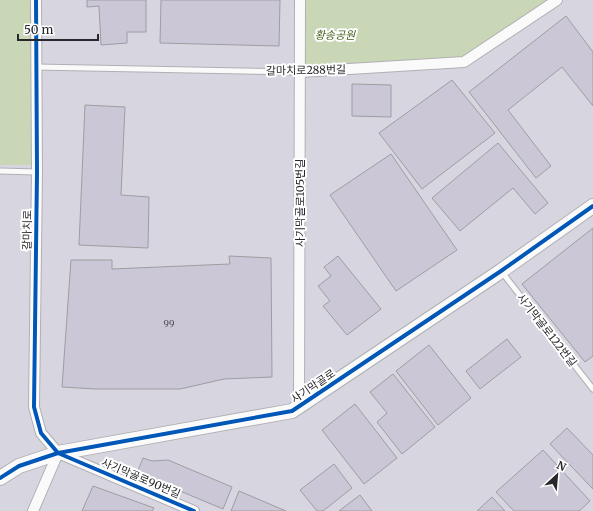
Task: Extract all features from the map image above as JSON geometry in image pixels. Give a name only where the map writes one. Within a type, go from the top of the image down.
[{"type":"street","name":"갈마치로","points":[[36,0],[34,407],[41,433],[58,453]]},
{"type":"street","name":"사기막골로105번길","points":[[299,406],[300,0]]},
{"type":"street","name":"갈마치로288번길","points":[[300,72],[464,62],[557,0]]},
{"type":"street","name":"사기막골로","points":[[0,478],[19,466],[58,453],[292,411],[501,271],[593,206]]},
{"type":"street","points":[[33,511],[58,453]]},
{"type":"street","name":"사기막골로90번길","points":[[58,453],[194,511]]},
{"type":"lane","name":"갈마치로288번길","points":[[36,67],[300,72]]},
{"type":"lane","points":[[0,171],[36,172]]},
{"type":"lane","name":"사기막골로122번길","points":[[501,271],[593,389]]},
{"type":"shaded area","points":[[36,0],[593,0],[593,511],[0,511],[0,165],[35,165]]},
{"type":"green space","points":[[0,0],[36,0],[36,165],[0,165]]},
{"type":"green space","name":"황송공원","points":[[300,0],[557,0],[464,62],[300,72]]},
{"type":"building","points":[[87,0],[146,0],[146,32],[127,32],[127,43],[101,45],[99,6],[87,7]]},
{"type":"building","points":[[161,0],[280,0],[279,46],[160,43]]},
{"type":"building","points":[[566,16],[593,52],[593,106],[562,67],[508,110],[551,166],[536,178],[469,92]]},
{"type":"building","points":[[452,80],[495,133],[422,189],[379,133]]},
{"type":"building","points":[[352,84],[391,85],[391,117],[352,116]]},
{"type":"building","points":[[85,105],[125,107],[121,195],[149,197],[148,248],[79,245]]},
{"type":"building","points":[[498,143],[548,203],[535,214],[513,188],[460,231],[432,198]]},
{"type":"building","points":[[391,154],[457,250],[396,291],[330,195]]},
{"type":"building","points":[[593,228],[593,356],[585,362],[522,284]]},
{"type":"building","points":[[229,256],[271,258],[272,377],[224,379],[180,389],[95,389],[62,387],[71,260],[112,260],[112,269],[230,264]]},
{"type":"building","points":[[338,256],[381,309],[347,335],[323,306],[330,301],[318,286],[331,276],[324,267]]},
{"type":"building","points":[[507,339],[521,357],[480,389],[466,371]]},
{"type":"building","points":[[429,345],[471,398],[438,425],[396,371]]},
{"type":"building","points":[[393,374],[435,427],[402,454],[377,422],[387,413],[370,392]]},
{"type":"building","points":[[355,404],[397,458],[364,484],[322,430]]},
{"type":"building","points":[[567,428],[593,455],[593,489],[550,444]]},
{"type":"building","points":[[543,450],[590,501],[579,511],[514,511],[496,492]]},
{"type":"building","points":[[143,458],[152,461],[168,460],[232,487],[223,509],[137,473]]},
{"type":"building","points":[[334,464],[352,488],[323,511],[317,511],[300,490]]},
{"type":"building","points":[[93,486],[154,508],[152,511],[82,511]]},
{"type":"building","points":[[239,491],[286,511],[231,511]]},
{"type":"building","points":[[360,495],[372,511],[339,511]]},
{"type":"building","points":[[492,497],[505,511],[477,511]]},
{"type":"cycle path","points":[[36,0],[37,172],[34,407],[41,433],[58,453],[194,511]]},
{"type":"cycle path","points":[[0,478],[19,466],[58,453],[292,411],[501,271],[593,206]]}]
